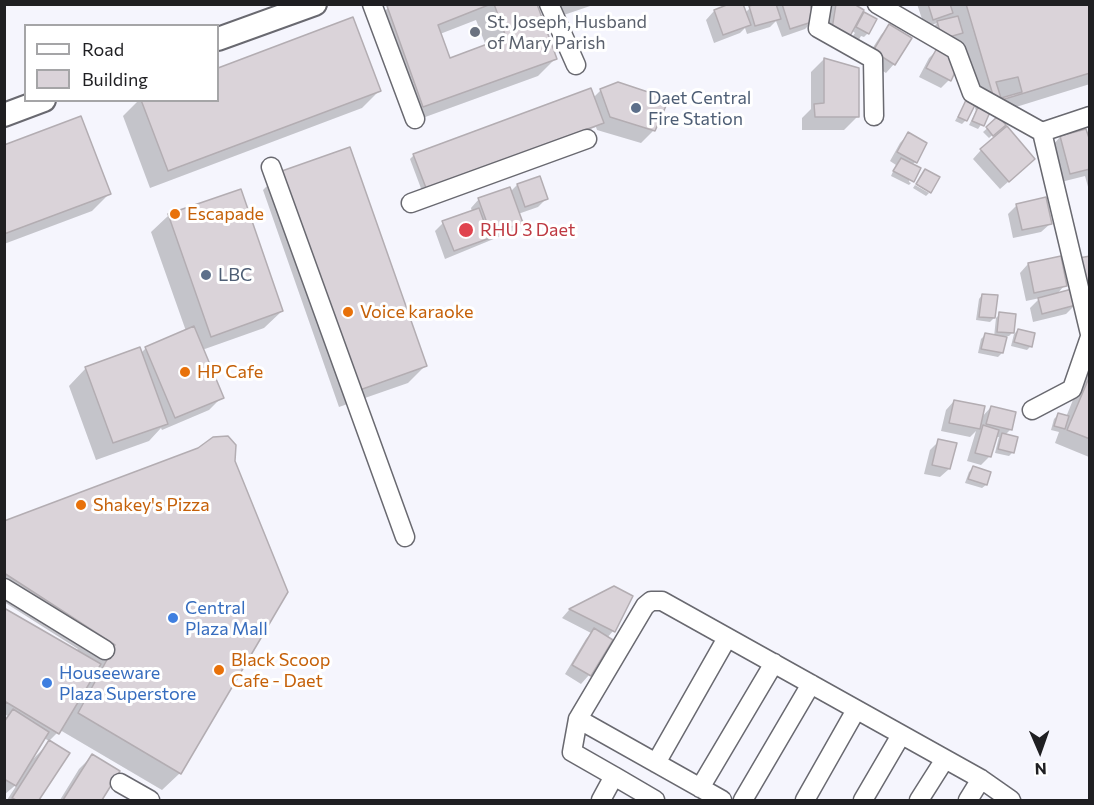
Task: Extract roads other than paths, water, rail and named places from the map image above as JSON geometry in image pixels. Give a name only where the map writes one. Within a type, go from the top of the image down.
[{"type":"main road","points":[[219,39],[312,5]]},
{"type":"main road","points":[[4,115],[39,102]]},
{"type":"street","points":[[372,4],[416,119]]},
{"type":"street","points":[[549,4],[576,64]]},
{"type":"street","points":[[822,4],[818,28],[873,59],[874,116]]},
{"type":"street","points":[[877,4],[956,50],[972,93],[1042,132],[1089,328],[1072,389],[1032,410]]},
{"type":"street","points":[[1042,132],[1089,116]]},
{"type":"street","points":[[411,203],[588,139]]},
{"type":"street","points":[[271,167],[405,537]]},
{"type":"street","points":[[4,588],[105,650]]},
{"type":"street","points":[[655,801],[572,752],[578,719],[645,606],[651,601],[662,601],[774,663],[981,779],[1011,801]]},
{"type":"street","points":[[656,763],[727,638]]},
{"type":"street","points":[[700,788],[774,663]]},
{"type":"street","points":[[743,801],[811,684]]},
{"type":"street","points":[[805,801],[856,710]]},
{"type":"street","points":[[578,719],[722,801]]},
{"type":"street","points":[[863,801],[901,735]]},
{"type":"street","points":[[919,801],[945,759]]},
{"type":"street","points":[[601,801],[614,776]]},
{"type":"street","points":[[968,801],[981,779]]},
{"type":"street","points":[[120,783],[150,801]]},
{"type":"place","name":"St. Joseph, Husband of Mary Parish","points":[[475,32]]},
{"type":"place","name":"Daet Central Fire Station","points":[[636,108]]},
{"type":"place","name":"Escapade","points":[[175,214]]},
{"type":"place","name":"RHU 3 Daet","points":[[466,230]]},
{"type":"place","name":"LBC","points":[[206,275]]},
{"type":"place","name":"Voice karaoke","points":[[348,312]]},
{"type":"place","name":"HP Cafe","points":[[185,372]]},
{"type":"place","name":"Shakey's Pizza","points":[[81,505]]},
{"type":"place","name":"Central Plaza Mall","points":[[173,618]]},
{"type":"place","name":"Black Scoop Cafe - Daet","points":[[219,670]]},
{"type":"place","name":"Houseeware Plaza Superstore","points":[[47,683]]}]
